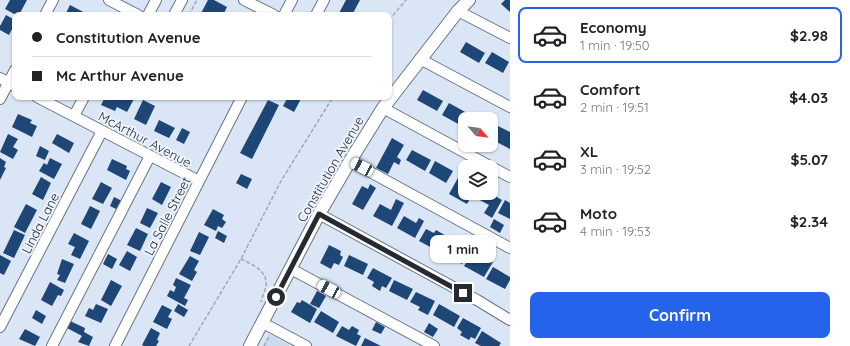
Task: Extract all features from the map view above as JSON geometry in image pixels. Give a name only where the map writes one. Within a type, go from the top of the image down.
[{"type":"main road","name":"Constitution Avenue","points":[[392,96],[458,10],[469,0]]},
{"type":"main road","name":"Constitution Avenue","points":[[250,346],[319,214],[350,161],[389,100]]},
{"type":"street","points":[[46,12],[53,0]]},
{"type":"street","points":[[109,0],[131,12]]},
{"type":"street","points":[[150,12],[156,0]]},
{"type":"street","points":[[176,12],[182,0]]},
{"type":"street","points":[[244,0],[268,12]]},
{"type":"street","points":[[286,12],[292,0]]},
{"type":"street","points":[[318,12],[324,0]]},
{"type":"street","points":[[458,10],[510,38]]},
{"type":"street","points":[[420,59],[510,107]]},
{"type":"street","points":[[0,99],[8,82]]},
{"type":"street","name":"McArthur Avenue","points":[[43,100],[199,181]]},
{"type":"street","points":[[74,116],[82,100]]},
{"type":"street","name":"La Salle Street","points":[[115,346],[240,100]]},
{"type":"street","points":[[383,108],[510,177]]},
{"type":"street","name":"Linda Lane","points":[[0,327],[102,131]]},
{"type":"street","points":[[52,346],[150,156]]},
{"type":"street","points":[[350,161],[510,248]]},
{"type":"street","points":[[319,214],[477,300],[510,320]]},
{"type":"street","points":[[291,269],[434,346]]},
{"type":"street","points":[[263,323],[306,346]]},
{"type":"path","points":[[191,12],[197,0]]},
{"type":"path","points":[[392,16],[406,0]]},
{"type":"path","points":[[189,346],[241,259],[281,181],[331,100]]},
{"type":"path","points":[[241,259],[254,265],[264,275],[266,284],[259,306]]},
{"type":"path","points":[[264,346],[269,336]]},
{"type":"shaded area","points":[[269,334],[291,346],[262,346]]},
{"type":"building","points":[[10,0],[27,0],[21,12],[12,13],[5,9]]},
{"type":"building","points":[[208,0],[214,0],[227,7],[224,12],[202,12]]},
{"type":"building","points":[[346,0],[360,0],[354,12],[340,12]]},
{"type":"building","points":[[505,0],[510,0],[510,12],[501,4]]},
{"type":"building","points":[[70,5],[83,12],[66,12]]},
{"type":"building","points":[[6,15],[12,18],[12,29],[9,35],[0,30],[0,26]]},
{"type":"building","points":[[466,42],[485,53],[479,63],[460,52]]},
{"type":"building","points":[[492,52],[509,62],[503,73],[485,63]]},
{"type":"building","points":[[423,90],[443,101],[437,111],[417,100]]},
{"type":"building","points":[[104,100],[133,100],[127,112],[117,107],[115,111],[101,105]]},
{"type":"building","points":[[143,100],[155,106],[146,125],[134,119]]},
{"type":"building","points":[[268,100],[279,105],[252,159],[240,153]]},
{"type":"building","points":[[286,100],[300,100],[294,112],[283,106]]},
{"type":"building","points":[[449,103],[465,112],[458,112],[458,124],[442,115]]},
{"type":"building","points":[[18,114],[32,120],[30,123],[37,126],[32,137],[12,127]]},
{"type":"building","points":[[159,120],[175,128],[169,138],[154,131]]},
{"type":"building","points":[[498,126],[510,132],[510,149],[498,143]]},
{"type":"building","points":[[182,128],[190,132],[184,144],[176,140]]},
{"type":"building","points":[[8,134],[18,139],[13,147],[18,150],[13,159],[0,152]]},
{"type":"building","points":[[57,134],[74,143],[69,153],[52,143]]},
{"type":"building","points":[[392,138],[404,145],[397,157],[401,160],[399,165],[394,162],[388,174],[376,168]]},
{"type":"building","points":[[40,146],[49,151],[45,160],[36,156]]},
{"type":"building","points":[[412,150],[431,160],[425,171],[406,160]]},
{"type":"building","points":[[0,158],[6,162],[4,167],[6,168],[0,180]]},
{"type":"building","points":[[50,158],[62,164],[54,179],[39,171],[44,163],[47,165]]},
{"type":"building","points":[[112,159],[127,166],[126,169],[130,171],[126,180],[107,170]]},
{"type":"building","points":[[435,161],[453,171],[446,183],[429,173]]},
{"type":"building","points":[[241,174],[252,179],[247,189],[236,183]]},
{"type":"building","points":[[41,177],[51,183],[43,200],[32,194]]},
{"type":"building","points":[[458,178],[458,199],[449,194]]},
{"type":"building","points":[[101,182],[112,188],[103,204],[92,199]]},
{"type":"building","points":[[161,182],[171,187],[162,205],[152,199]]},
{"type":"building","points":[[370,184],[376,188],[363,210],[352,204],[362,186],[368,189]]},
{"type":"building","points":[[114,197],[122,201],[118,210],[110,206]]},
{"type":"building","points":[[498,198],[502,200],[492,218],[484,213],[489,205],[480,200],[498,200]]},
{"type":"building","points":[[396,199],[404,203],[392,226],[373,216],[380,204],[391,210]]},
{"type":"building","points":[[460,200],[469,200],[467,204]]},
{"type":"building","points":[[505,200],[510,203],[510,219],[498,213]]},
{"type":"building","points":[[26,204],[37,210],[25,233],[14,227]]},
{"type":"building","points":[[90,206],[100,211],[91,229],[81,224]]},
{"type":"building","points":[[147,208],[158,213],[150,228],[140,223]]},
{"type":"building","points":[[213,209],[224,215],[222,219],[226,222],[222,228],[218,226],[216,231],[204,225]]},
{"type":"building","points":[[404,216],[416,223],[419,218],[424,221],[415,238],[397,228]]},
{"type":"building","points":[[494,219],[504,225],[500,233],[490,227]]},
{"type":"building","points":[[136,228],[148,234],[140,251],[127,245]]},
{"type":"building","points":[[426,229],[434,233],[436,230],[448,237],[443,247],[439,245],[436,250],[419,241]]},
{"type":"building","points":[[14,230],[25,235],[14,258],[3,253]]},
{"type":"building","points":[[218,231],[227,236],[224,243],[215,238]]},
{"type":"building","points":[[199,232],[209,237],[200,255],[190,251]]},
{"type":"building","points":[[74,233],[89,241],[80,259],[71,255],[75,247],[68,244]]},
{"type":"building","points":[[450,243],[468,253],[462,264],[444,255]]},
{"type":"building","points":[[329,245],[341,251],[340,255],[343,257],[339,265],[334,263],[331,269],[320,263]]},
{"type":"building","points":[[127,251],[137,257],[130,271],[119,265]]},
{"type":"building","points":[[108,254],[117,259],[112,269],[103,264]]},
{"type":"building","points":[[0,255],[11,261],[4,275],[0,273]]},
{"type":"building","points":[[349,255],[368,264],[363,275],[344,266]]},
{"type":"building","points":[[471,255],[481,261],[483,257],[493,262],[484,277],[464,266]]},
{"type":"building","points":[[190,256],[199,261],[194,270],[197,272],[192,281],[179,274]]},
{"type":"building","points":[[62,259],[74,264],[65,283],[57,280],[60,275],[57,274]]},
{"type":"building","points":[[493,267],[510,277],[505,289],[486,279]]},
{"type":"building","points":[[373,268],[392,278],[386,288],[382,286],[380,291],[372,286],[374,282],[367,278]]},
{"type":"building","points":[[176,278],[191,285],[184,298],[188,300],[185,306],[167,296],[170,290],[174,292],[176,287],[173,285]]},
{"type":"building","points":[[111,280],[122,286],[111,306],[101,300]]},
{"type":"building","points":[[394,280],[413,289],[407,300],[389,291]]},
{"type":"building","points":[[50,282],[64,290],[61,296],[58,295],[52,306],[41,300]]},
{"type":"building","points":[[317,291],[326,296],[319,308],[310,304]]},
{"type":"building","points":[[416,292],[435,301],[428,315],[418,310],[420,307],[410,302]]},
{"type":"building","points":[[302,300],[317,309],[310,323],[291,312],[297,302],[300,303]]},
{"type":"building","points":[[96,304],[108,309],[101,323],[85,316],[89,308],[93,310]]},
{"type":"building","points":[[178,304],[188,310],[184,317],[174,311]]},
{"type":"building","points":[[439,304],[460,316],[454,327],[433,315]]},
{"type":"building","points":[[162,305],[172,310],[168,317],[172,319],[167,329],[153,322]]},
{"type":"building","points":[[36,310],[46,316],[42,324],[32,318]]},
{"type":"building","points":[[321,311],[339,322],[333,333],[314,322]]},
{"type":"building","points":[[463,318],[481,328],[475,339],[471,337],[469,340],[460,335],[462,332],[457,328]]},
{"type":"building","points":[[70,321],[85,328],[84,332],[93,337],[89,346],[78,342],[82,336],[67,328]]},
{"type":"building","points":[[376,322],[385,327],[381,334],[372,330]]},
{"type":"building","points":[[429,323],[438,329],[433,337],[424,332]]},
{"type":"building","points":[[342,326],[349,330],[352,326],[359,330],[357,334],[361,336],[356,346],[336,336]]},
{"type":"building","points":[[151,328],[160,333],[157,340],[159,341],[156,346],[144,346],[142,345]]},
{"type":"building","points":[[25,329],[40,337],[35,346],[19,339]]},
{"type":"building","points":[[482,331],[501,343],[499,346],[481,346],[475,343]]},
{"type":"building","points":[[365,338],[381,346],[361,346]]},
{"type":"route","points":[[276,297],[319,214],[463,293]]}]
